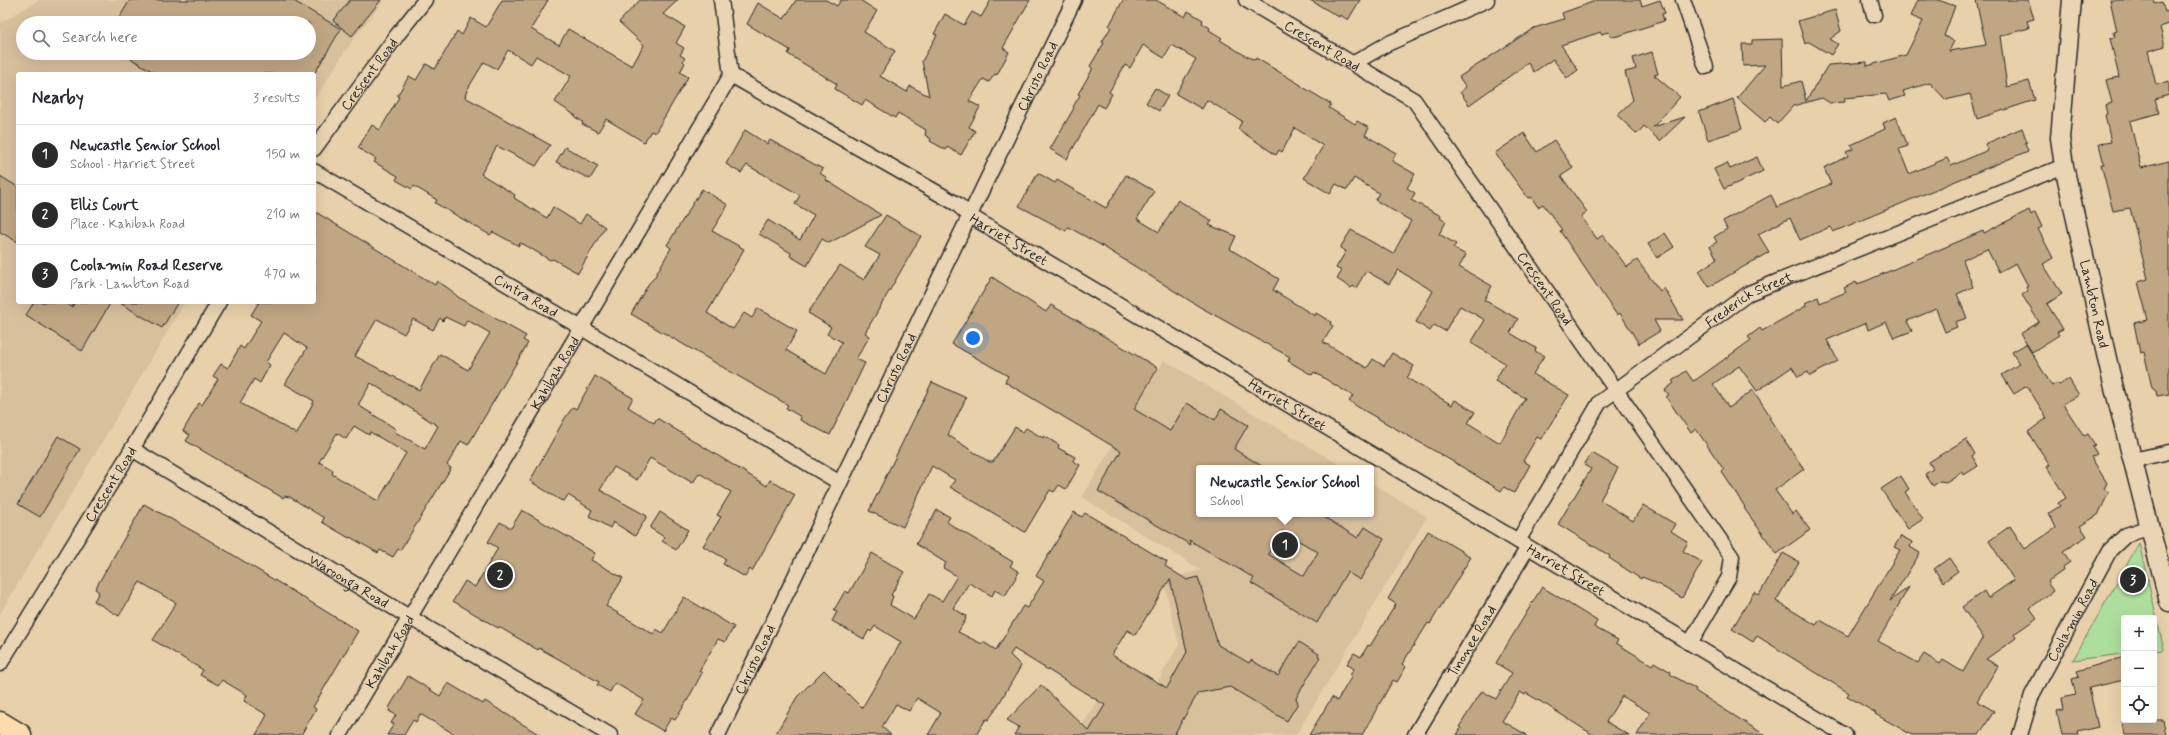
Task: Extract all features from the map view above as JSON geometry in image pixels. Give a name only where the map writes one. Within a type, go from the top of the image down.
[{"type":"main road","points":[[0,723],[20,735]]},
{"type":"street","name":"Crescent Road","points":[[316,146],[398,34],[425,0]]},
{"type":"street","points":[[721,0],[731,75]]},
{"type":"street","name":"Christo Road","points":[[718,735],[1074,0]]},
{"type":"street","name":"Crescent Road","points":[[1246,0],[1414,100],[1615,391],[1732,557],[1729,577],[1690,643]]},
{"type":"street","points":[[1354,63],[1387,44],[1487,0]]},
{"type":"street","points":[[1683,0],[1706,67]]},
{"type":"street","points":[[1870,0],[1874,16]]},
{"type":"street","name":"Lambton Road","points":[[2072,0],[2060,138],[2064,166],[2110,372],[2151,527],[2169,602]]},
{"type":"street","name":"Harriet Street","points":[[731,75],[957,204],[970,216],[1845,735]]},
{"type":"street","name":"Kahibah Road","points":[[340,735],[580,327],[731,75]]},
{"type":"street","name":"Frederick Street","points":[[1523,544],[1600,402],[1749,293],[2064,166]]},
{"type":"street","name":"Cintra Road","points":[[316,172],[580,327],[840,483]]},
{"type":"street","name":"Crescent Road","points":[[0,664],[132,449],[218,304]]},
{"type":"street","name":"Waroonga Road","points":[[132,449],[409,617],[610,735]]},
{"type":"street","points":[[2133,460],[2169,452]]},
{"type":"street","name":"Coolamin Road","points":[[2020,735],[2032,695],[2110,550],[2126,535],[2151,527]]},
{"type":"street","name":"Tinonee Road","points":[[1415,735],[1523,544]]},
{"type":"shaded area","points":[[39,0],[384,0],[354,38],[316,97],[316,72],[16,72],[16,304],[184,304],[0,614],[0,23]]},
{"type":"shaded area","points":[[1164,360],[1340,465],[1196,465],[1196,517],[1374,517],[1374,485],[1427,517],[1296,735],[1076,735],[1098,700],[1134,721],[1179,645],[1165,587],[1170,578],[1201,570],[1082,497]]},
{"type":"green space","points":[[2139,543],[2156,615],[2121,615],[2121,654],[2073,660]]},
{"type":"green space","points":[[2157,620],[2164,650],[2157,651]]},
{"type":"building","points":[[130,0],[292,0],[341,29],[315,72],[154,72],[133,60],[316,60],[316,16],[120,16]]},
{"type":"building","points":[[350,0],[381,0],[352,36],[333,21]]},
{"type":"building","points":[[502,0],[548,0],[531,29],[559,45],[568,29],[632,66],[644,45],[619,22],[640,0],[678,0],[663,14],[685,27],[676,43],[684,48],[680,55],[685,58],[683,61],[685,63],[680,72],[688,77],[655,133],[651,131],[644,142],[606,119],[598,132],[582,124],[583,122],[575,117],[576,116],[555,102],[571,76],[536,56],[531,64],[508,50],[497,69],[484,62],[467,90],[465,97],[550,145],[536,166],[497,146],[481,174],[515,195],[514,198],[547,218],[553,207],[580,224],[586,214],[605,227],[578,273],[553,259],[550,260],[525,245],[520,243],[519,246],[493,232],[490,235],[435,203],[437,200],[414,186],[412,189],[396,180],[398,176],[374,162],[376,159],[358,148],[372,125],[380,130],[409,76],[416,80],[426,64],[435,69],[457,31],[462,35],[471,18],[486,27]]},
{"type":"building","points":[[796,0],[826,0],[837,6],[841,0],[860,0],[877,11],[864,32],[895,51],[880,76],[907,92],[910,86],[929,96],[922,61],[937,35],[934,34],[945,14],[964,25],[972,12],[981,17],[991,0],[1030,0],[1003,48],[1009,52],[997,75],[995,74],[989,82],[983,79],[969,101],[980,107],[969,127],[975,131],[961,155],[947,147],[946,150],[930,141],[931,139],[925,135],[926,130],[898,113],[895,118],[865,100],[862,105],[835,89],[837,84],[788,54],[790,50],[747,24],[758,3],[784,19]]},
{"type":"building","points":[[1123,0],[1156,0],[1185,17],[1188,11],[1203,20],[1202,23],[1210,28],[1209,30],[1222,38],[1220,40],[1246,56],[1255,60],[1256,58],[1301,85],[1331,104],[1329,108],[1355,124],[1357,121],[1369,128],[1365,135],[1396,153],[1392,161],[1415,174],[1407,188],[1415,193],[1411,200],[1441,216],[1440,218],[1446,222],[1439,234],[1456,244],[1453,248],[1466,255],[1459,267],[1492,286],[1484,300],[1518,319],[1510,333],[1536,348],[1535,351],[1544,356],[1533,374],[1569,395],[1541,439],[1537,437],[1523,461],[1530,465],[1514,493],[1504,487],[1501,491],[1358,407],[1349,401],[1353,396],[1314,372],[1312,375],[1288,361],[1290,357],[1200,307],[1099,244],[1068,227],[1066,231],[1019,206],[1038,173],[1055,183],[1057,180],[1106,208],[1126,175],[1154,191],[1137,219],[1159,232],[1178,200],[1212,221],[1209,225],[1236,236],[1230,249],[1279,279],[1273,290],[1315,316],[1316,313],[1331,322],[1330,324],[1333,326],[1323,342],[1367,368],[1373,359],[1384,366],[1392,353],[1414,366],[1407,378],[1452,405],[1455,400],[1475,412],[1468,423],[1500,443],[1525,398],[1495,381],[1505,363],[1471,343],[1485,320],[1460,306],[1445,331],[1434,325],[1430,331],[1416,322],[1433,291],[1398,270],[1389,284],[1366,271],[1356,288],[1353,286],[1351,288],[1337,279],[1342,271],[1336,268],[1346,251],[1340,248],[1351,230],[1393,254],[1411,221],[1375,200],[1379,193],[1354,178],[1347,190],[1336,184],[1330,194],[1304,178],[1323,146],[1295,128],[1282,152],[1279,150],[1276,155],[1238,129],[1242,121],[1207,100],[1202,109],[1176,94],[1196,59],[1172,45],[1164,58],[1143,45],[1130,68],[1125,65],[1109,92],[1112,94],[1104,108],[1098,104],[1067,159],[1050,149],[1074,108],[1073,107],[1080,95],[1078,94],[1092,70],[1090,66],[1104,43],[1102,42],[1111,27],[1109,26]]},
{"type":"building","points":[[1310,0],[1360,0],[1348,20],[1340,15],[1339,17]]},
{"type":"building","points":[[1598,0],[1640,0],[1642,6],[1660,0],[1665,13],[1662,14],[1664,21],[1618,36],[1611,37],[1609,32],[1601,34],[1601,32],[1561,45],[1578,70],[1567,78],[1553,59],[1534,72],[1528,63],[1469,105],[1460,92],[1466,87],[1459,77],[1534,28],[1564,19],[1562,13]]},
{"type":"building","points":[[1918,0],[1938,0],[1955,6],[1944,36],[1954,41],[1949,51],[1986,45],[1976,0],[2028,0],[2034,19],[2027,21],[2029,28],[2000,36],[2007,87],[2029,81],[2035,100],[1977,119],[1970,94],[1946,100],[1930,83],[1903,91],[1905,96],[1889,101],[1886,94],[1844,98],[1845,102],[1830,103],[1822,98],[1793,106],[1777,124],[1770,117],[1765,122],[1737,98],[1765,65],[1743,66],[1742,44],[1752,44],[1752,40],[1782,39],[1783,86],[1801,81],[1806,101],[1828,65],[1867,62],[1867,66],[1906,55],[1923,21],[1911,16]]},
{"type":"building","points":[[2110,0],[2154,0],[2155,4],[2162,2],[2165,12],[2169,11],[2169,24],[2160,27],[2165,46],[2148,51],[2156,85],[2169,81],[2169,95],[2155,99],[2159,113],[2130,121],[2141,168],[2169,161],[2169,394],[2157,396],[2156,391],[2152,388],[2144,352],[2140,353],[2134,323],[2148,320],[2138,282],[2148,279],[2130,208],[2113,211],[2101,164],[2104,164],[2099,144],[2111,142],[2105,115],[2107,114],[2105,105],[2112,103],[2106,80],[2119,77],[2110,38],[2115,37],[2114,32],[2117,31]]},
{"type":"building","points":[[1835,10],[1841,31],[1830,39],[1838,44],[1831,55],[1809,42],[1805,44],[1798,21]]},
{"type":"building","points":[[1652,52],[1658,74],[1654,75],[1680,97],[1653,127],[1685,117],[1660,141],[1644,126],[1637,134],[1617,115],[1633,100],[1625,72],[1636,69],[1633,58]]},
{"type":"building","points":[[1155,88],[1168,96],[1159,111],[1146,103]]},
{"type":"building","points":[[1733,99],[1742,129],[1708,140],[1699,112]]},
{"type":"building","points":[[1896,117],[1908,146],[1899,149],[1909,174],[1947,158],[1951,166],[1988,150],[1985,144],[2022,128],[2027,142],[2025,143],[2028,151],[1833,232],[1830,227],[1800,240],[1790,218],[1758,234],[1769,252],[1709,287],[1699,271],[1717,259],[1710,246],[1717,242],[1714,237],[1727,229],[1723,221],[1771,195],[1777,207],[1831,184],[1824,168],[1848,156],[1846,152],[1853,149],[1851,145],[1885,129],[1883,123]]},
{"type":"building","points":[[745,130],[767,144],[770,140],[823,169],[820,173],[827,178],[826,180],[881,215],[829,243],[822,239],[807,266],[790,256],[791,253],[759,234],[768,220],[800,240],[814,215],[795,204],[800,195],[747,165],[741,173],[726,164]]},
{"type":"building","points":[[1524,133],[1537,152],[1554,140],[1573,168],[1561,176],[1587,212],[1581,216],[1597,239],[1603,235],[1627,267],[1637,260],[1660,291],[1664,288],[1683,320],[1654,320],[1660,331],[1639,344],[1620,313],[1617,315],[1605,298],[1560,231],[1562,230],[1543,204],[1538,207],[1531,197],[1528,198],[1495,153]]},
{"type":"building","points":[[565,147],[598,166],[590,179],[556,162]]},
{"type":"building","points":[[1757,157],[1763,171],[1724,189],[1714,169],[1727,163],[1730,169]]},
{"type":"building","points":[[0,176],[16,186],[16,241],[0,232]]},
{"type":"building","points":[[702,189],[728,205],[712,231],[744,249],[707,313],[733,329],[744,313],[752,318],[758,308],[797,331],[786,350],[826,374],[842,342],[827,334],[831,327],[808,313],[840,265],[864,280],[880,255],[865,247],[886,215],[921,236],[865,333],[870,336],[856,359],[865,363],[830,435],[800,420],[801,417],[786,408],[788,405],[631,314],[671,248],[667,245]]},
{"type":"building","points":[[2029,210],[2031,215],[2035,212],[2042,227],[2038,229],[2053,258],[2043,264],[2062,294],[2047,304],[2063,329],[2057,332],[2059,335],[2032,352],[2020,334],[2039,322],[2022,295],[2028,291],[2026,287],[2028,286],[2016,263],[1999,272],[1987,249],[1963,260],[1973,287],[1957,294],[1967,318],[1955,322],[1957,327],[1945,332],[1936,309],[1907,321],[1912,331],[1894,338],[1886,322],[1868,330],[1866,323],[1827,340],[1838,361],[1810,376],[1808,372],[1798,377],[1792,367],[1757,391],[1739,366],[1713,384],[1729,408],[1753,390],[1771,417],[1769,418],[1804,469],[1775,490],[1792,514],[1796,511],[1810,530],[1777,554],[1744,508],[1745,507],[1722,472],[1724,470],[1696,429],[1691,433],[1666,397],[1669,395],[1665,390],[1674,383],[1672,381],[1686,371],[1693,381],[1697,379],[1751,340],[1748,337],[1760,328],[1762,331],[1806,306],[1805,303],[1818,297],[1820,303],[1846,292],[1844,288],[1856,282],[1857,284],[1866,281],[1983,231],[1984,233]]},
{"type":"building","points":[[316,212],[435,285],[437,281],[458,297],[526,336],[523,340],[528,343],[468,445],[461,441],[447,465],[451,468],[408,538],[393,557],[380,550],[378,553],[350,537],[349,538],[322,522],[324,518],[290,497],[284,496],[283,498],[186,441],[190,435],[183,431],[199,403],[202,405],[218,379],[213,376],[221,364],[228,368],[240,346],[244,349],[261,321],[251,315],[258,304],[316,304]],"holes":[[[445,317],[464,326],[467,320],[490,333],[468,370],[440,354],[419,390],[355,356],[377,319],[404,334],[413,319],[433,330],[440,318],[443,321]],[[284,333],[307,348],[285,384],[314,401],[297,434],[240,403],[254,379],[260,383],[270,365],[266,362]],[[371,383],[438,426],[425,449],[395,432],[396,429],[358,405]],[[354,426],[369,435],[370,432],[406,453],[378,501],[332,474],[333,470],[319,462],[337,433],[346,439]]]},
{"type":"building","points":[[1665,233],[1674,247],[1657,258],[1648,244]]},
{"type":"building","points":[[992,277],[1046,312],[1051,305],[1158,368],[1134,409],[1170,431],[1187,403],[1215,420],[1221,409],[1248,425],[1234,449],[1260,465],[1196,465],[1196,517],[1324,517],[1358,538],[1365,527],[1384,539],[1360,580],[1347,572],[1317,623],[1251,583],[1254,578],[1189,540],[1191,545],[1098,491],[1121,451],[1005,382],[1008,376],[952,344]],"holes":[[[1282,531],[1318,552],[1304,576],[1268,554]]]},
{"type":"building","points":[[33,304],[67,304],[72,307],[74,304],[110,304],[82,351],[26,315]]},
{"type":"building","points":[[121,304],[177,304],[162,328]]},
{"type":"building","points":[[2026,344],[2052,386],[2057,383],[2059,385],[2069,379],[2079,395],[2063,404],[2084,436],[2088,434],[2095,445],[2092,446],[2097,454],[2091,457],[2107,483],[2104,489],[2109,492],[2098,515],[2080,526],[2087,536],[2063,551],[2070,562],[2063,567],[2064,570],[2047,582],[2053,591],[2030,608],[2037,618],[2014,634],[2016,638],[1986,659],[1998,666],[1977,701],[1994,711],[1979,735],[1912,735],[1875,714],[1876,713],[1847,696],[1849,693],[1757,636],[1753,642],[1732,629],[1754,592],[1759,595],[1783,553],[1799,562],[1776,601],[1816,625],[1820,620],[1848,636],[1900,550],[1894,547],[1901,536],[1912,542],[1910,547],[1920,553],[1890,601],[1909,587],[1878,641],[1918,663],[1924,654],[1940,664],[1943,660],[1963,672],[1983,637],[1962,607],[1984,591],[1988,598],[2014,580],[1989,541],[2010,526],[2025,549],[2056,528],[2049,513],[2060,506],[2058,503],[2066,498],[2047,467],[2050,465],[2028,432],[2047,418],[2027,386],[2014,394],[2002,375],[2019,364],[2012,352]]},
{"type":"building","points":[[595,376],[633,398],[628,407],[654,423],[657,418],[767,486],[770,480],[795,495],[752,571],[750,569],[745,577],[723,564],[726,559],[703,546],[721,517],[717,515],[731,492],[699,473],[693,483],[650,458],[637,480],[614,467],[600,490],[647,516],[635,536],[613,522],[610,528],[589,516],[592,510],[568,495],[564,501],[560,500],[530,481],[565,418],[573,407],[576,409]]},
{"type":"building","points":[[932,382],[966,398],[948,435],[989,462],[993,462],[1015,427],[1023,432],[1026,428],[1043,438],[1044,436],[1059,445],[1058,448],[1075,457],[1073,461],[1080,465],[1066,489],[1059,485],[1054,492],[1050,490],[1025,532],[950,487],[955,480],[932,466],[903,527],[869,511]]},
{"type":"building","points":[[58,436],[80,449],[40,517],[18,504]]},
{"type":"building","points":[[1966,439],[1975,454],[1972,456],[1978,466],[1964,475],[1962,472],[1946,482],[1940,481],[1933,486],[1925,474],[1933,469],[1929,462]]},
{"type":"building","points":[[1592,453],[1618,468],[1600,500],[1633,521],[1643,505],[1675,524],[1671,531],[1688,542],[1683,551],[1702,562],[1682,598],[1652,581],[1642,577],[1641,579],[1609,558],[1610,556],[1558,524],[1591,469],[1584,465]]},
{"type":"building","points":[[1901,476],[1909,489],[1905,492],[1923,519],[1908,529],[1881,489]]},
{"type":"building","points":[[144,504],[207,539],[358,631],[313,707],[316,709],[301,735],[256,735],[267,715],[244,701],[247,695],[222,680],[218,685],[200,675],[203,670],[153,640],[176,603],[140,582],[119,616],[94,601],[99,592],[95,589]]},
{"type":"building","points":[[522,510],[595,553],[591,560],[623,578],[606,606],[653,634],[656,629],[663,633],[684,597],[734,627],[725,642],[718,639],[699,671],[702,673],[687,701],[675,720],[671,718],[663,731],[635,714],[644,700],[615,683],[610,692],[597,685],[599,682],[539,648],[538,650],[499,627],[498,628],[453,601],[465,581],[475,587],[498,548],[488,542],[500,522],[511,528]]},
{"type":"building","points":[[937,510],[950,517],[947,522],[1013,562],[1010,566],[1019,572],[1005,596],[995,590],[992,596],[969,583],[953,608],[966,616],[966,619],[958,632],[982,644],[983,642],[996,650],[1023,606],[1027,608],[1044,581],[1036,576],[1074,512],[1082,517],[1085,513],[1167,562],[1165,566],[1187,580],[1198,577],[1218,645],[1249,663],[1251,660],[1278,676],[1299,642],[1319,654],[1318,656],[1320,657],[1296,698],[1298,703],[1287,721],[1230,687],[1198,693],[1174,735],[1014,735],[1019,727],[1007,720],[1041,685],[1089,731],[1105,705],[1014,649],[1010,655],[1021,666],[994,712],[988,720],[986,719],[976,735],[928,735],[941,713],[917,698],[909,711],[896,704],[882,727],[891,735],[775,735],[797,697],[824,670],[862,708],[901,642],[875,626],[871,632],[869,630],[864,639],[832,621],[837,612],[834,610],[845,591],[849,593],[872,553],[904,572],[891,595],[893,596],[890,605],[914,619],[929,594],[942,601],[957,576],[943,568],[946,563],[916,544]],"holes":[[[1170,579],[1187,652],[1167,688],[1112,655],[1127,630],[1135,635]]]},
{"type":"building","points":[[660,512],[688,530],[676,550],[662,541],[664,537],[650,528]]},
{"type":"building","points":[[1428,531],[1471,557],[1430,624],[1428,623],[1402,664],[1406,667],[1397,682],[1393,680],[1362,735],[1309,735],[1332,697],[1337,701],[1352,676],[1350,675],[1354,669],[1347,664],[1354,653],[1361,657],[1368,645],[1370,646],[1396,604],[1388,599]]},
{"type":"building","points":[[1949,558],[1958,571],[1943,582],[1934,569]]},
{"type":"building","points":[[1542,587],[1597,621],[1594,627],[1618,640],[1616,643],[1652,665],[1654,662],[1671,672],[1670,674],[1696,689],[1695,691],[1765,735],[1637,735],[1650,713],[1622,696],[1606,722],[1629,735],[1593,735],[1526,693],[1525,695],[1520,692],[1502,721],[1527,735],[1457,735],[1461,728],[1459,727],[1482,691],[1496,699],[1512,673],[1496,663]]},
{"type":"building","points":[[2121,658],[2121,681],[2089,688],[2098,727],[2078,732],[2079,735],[2062,735],[2057,711],[2063,710],[2061,698],[2076,695],[2072,679],[2079,677],[2077,671]]},
{"type":"building","points":[[408,676],[440,696],[448,683],[483,704],[485,701],[540,735],[456,735],[420,714],[416,722],[413,720],[404,735],[387,735],[394,724],[391,723],[396,715],[389,711],[390,706]]},
{"type":"building","points":[[2157,720],[2163,720],[2166,735],[2125,735],[2123,723],[2157,723]]},
{"type":"place","name":"Newcastle Senior School","points":[[1285,545]]},
{"type":"place","name":"Ellis Court","points":[[500,575]]},
{"type":"place","name":"Coolamin Road Reserve","points":[[2133,580]]}]
